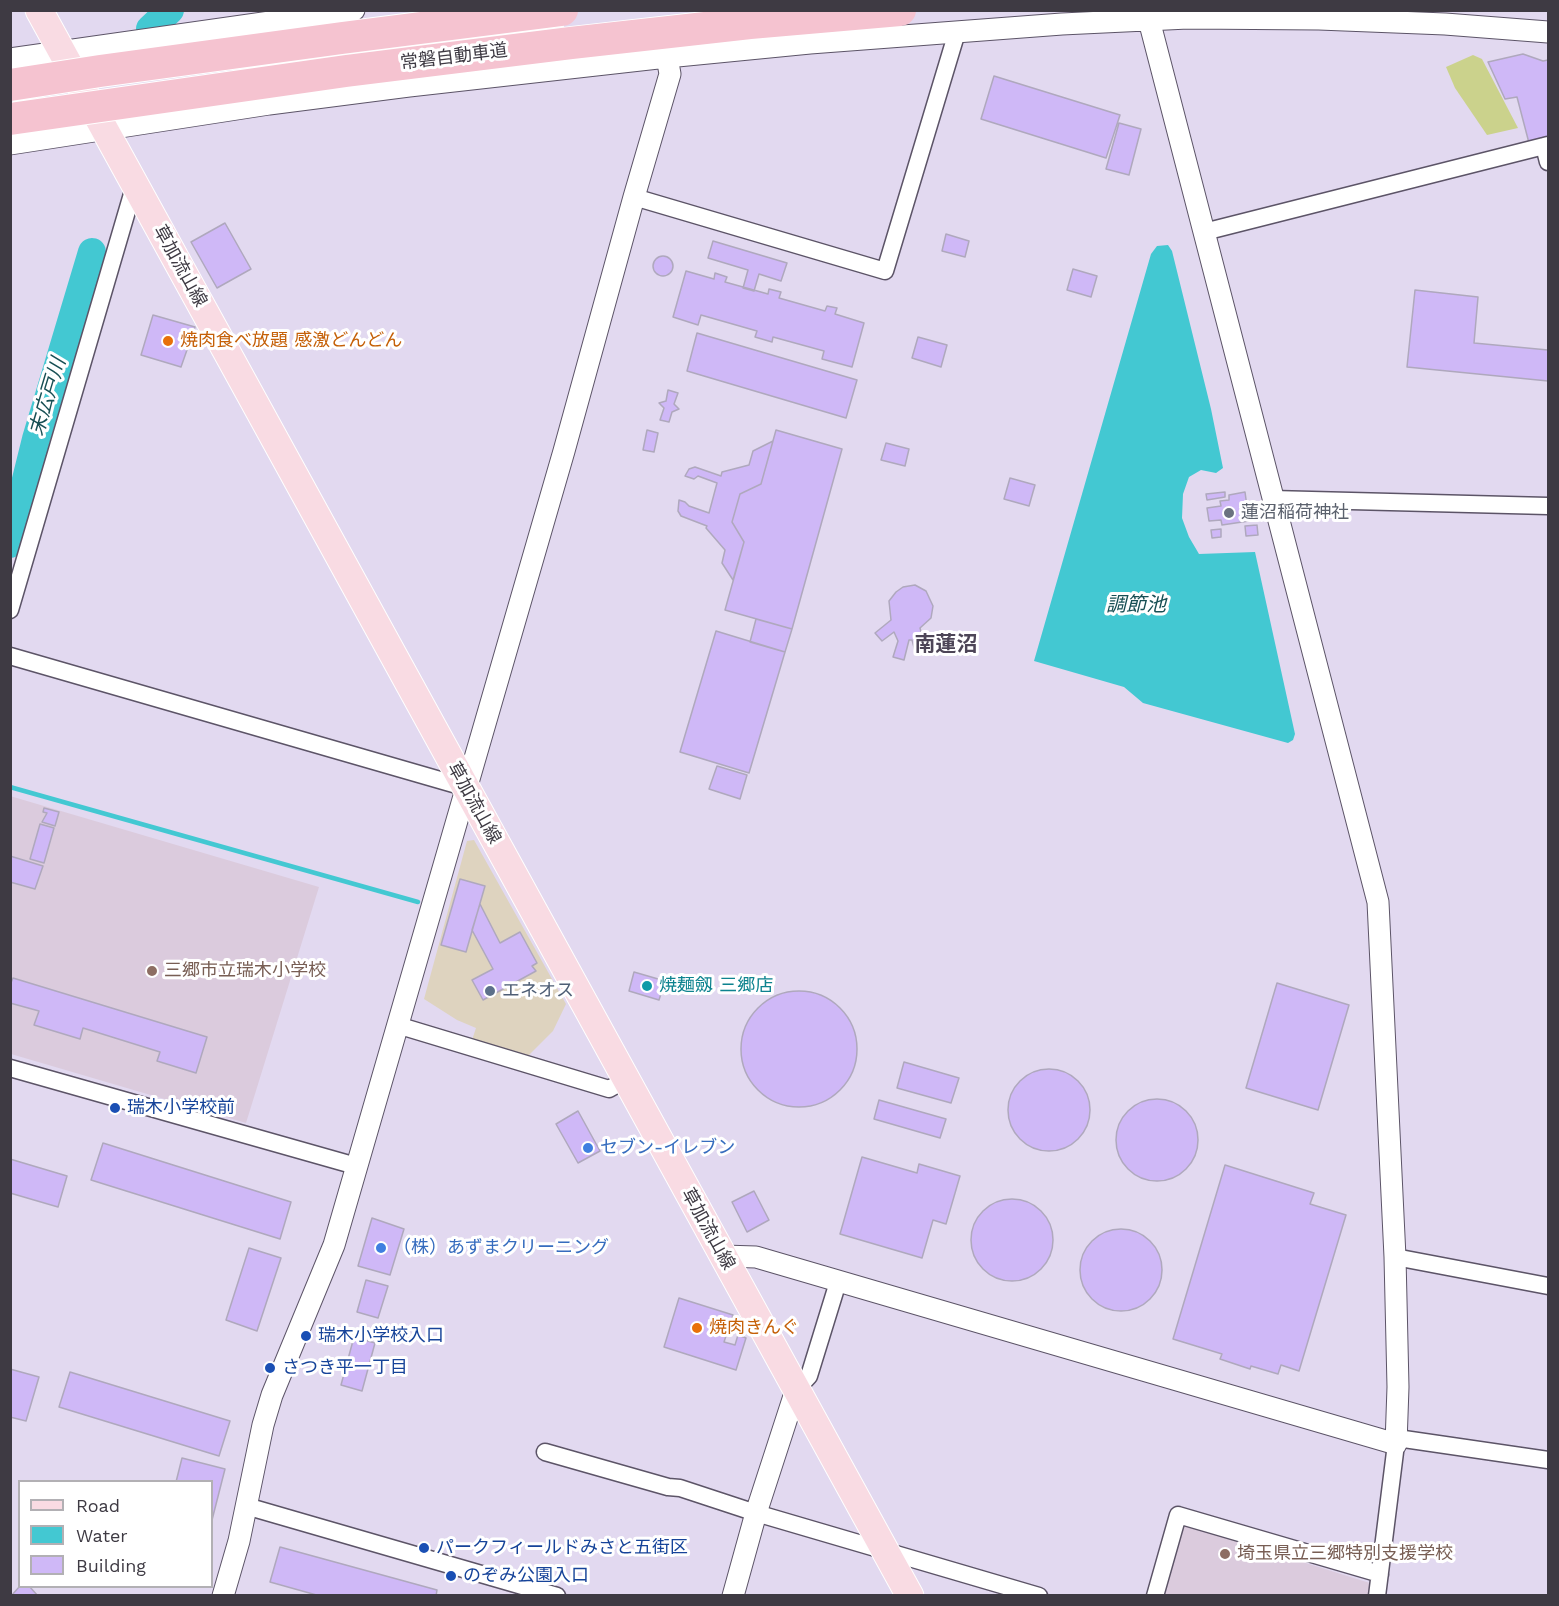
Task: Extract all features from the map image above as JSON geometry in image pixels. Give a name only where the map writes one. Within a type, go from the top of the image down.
[{"type":"highway","name":"常磐自動車道","points":[[10,85],[319,41],[562,10]]},
{"type":"highway","name":"常磐自動車道","points":[[10,119],[334,72],[571,42],[900,10]]},
{"type":"main road","name":"草加流山線","points":[[39,10],[61,51],[118,128],[135,184],[465,789],[910,1596]]},
{"type":"street","points":[[10,59],[354,10]]},
{"type":"street","points":[[223,1596],[246,1506],[263,1425],[290,1349],[327,1264],[564,451],[670,74],[671,56],[689,10]]},
{"type":"street","points":[[1148,15],[1378,902],[1398,1367],[1396,1441],[1377,1596]]},
{"type":"street","points":[[10,144],[315,98],[671,56],[1148,15],[1188,18],[1350,15],[1548,32]]},
{"type":"street","points":[[634,197],[885,271],[957,32]]},
{"type":"street","points":[[118,128],[125,85],[119,43]]},
{"type":"street","points":[[1204,232],[1547,151]]},
{"type":"street","points":[[10,610],[135,184]]},
{"type":"street","points":[[1272,499],[1548,506]]},
{"type":"street","points":[[10,656],[465,789]]},
{"type":"street","points":[[397,1025],[609,1089],[625,1080]]},
{"type":"street","points":[[10,1068],[356,1166]]},
{"type":"street","points":[[723,1256],[756,1257],[1396,1441],[1548,1460]]},
{"type":"street","points":[[1395,1257],[1548,1286]]},
{"type":"street","points":[[733,1596],[756,1513],[796,1390],[809,1376],[838,1282]]},
{"type":"street","points":[[545,1452],[668,1487],[680,1488],[756,1513],[1039,1596]]},
{"type":"street","points":[[246,1506],[557,1596]]},
{"type":"street","points":[[1155,1596],[1178,1515],[1380,1574]]},
{"type":"shaded area","name":"三郷市立瑞木小学校","points":[[10,796],[319,887],[246,1123],[11,1054]]},
{"type":"shaded area","points":[[474,840],[566,1004],[553,1031],[527,1057],[472,1040],[476,1028],[457,1020],[424,999],[467,841]]},
{"type":"shaded area","name":"埼玉県立三郷特別支援学校","points":[[1181,1524],[1373,1584],[1371,1595],[1160,1596]]},
{"type":"green space","points":[[1473,55],[1482,59],[1518,128],[1487,135],[1455,88],[1446,67]]},
{"type":"water","name":"調節池","points":[[1168,245],[1172,251],[1211,409],[1223,468],[1216,473],[1201,470],[1189,477],[1183,494],[1182,518],[1199,554],[1255,552],[1295,734],[1293,740],[1288,743],[1143,703],[1124,687],[1034,661],[1151,254],[1157,246]]},
{"type":"building","points":[[1523,54],[1543,61],[1548,60],[1548,138],[1529,143],[1517,97],[1505,99],[1488,62]]},
{"type":"building","points":[[994,76],[1120,115],[1106,158],[981,119]]},
{"type":"building","points":[[1119,123],[1141,129],[1129,175],[1106,169]]},
{"type":"building","points":[[225,223],[251,269],[217,288],[191,242]]},
{"type":"building","points":[[946,234],[969,241],[965,257],[942,251]]},
{"type":"building","points":[[713,241],[787,263],[781,281],[759,274],[754,291],[743,288],[748,270],[708,258]]},
{"type":"building","points":[[663,256],[670,259],[673,266],[670,273],[663,276],[656,273],[653,266],[656,259]]},
{"type":"building","points":[[1073,269],[1097,276],[1091,297],[1067,290]]},
{"type":"building","points":[[686,271],[714,279],[715,273],[727,277],[725,282],[768,294],[769,289],[781,292],[779,298],[825,311],[827,306],[837,308],[835,314],[864,323],[852,367],[822,359],[824,351],[773,337],[772,342],[755,337],[757,331],[701,315],[698,325],[673,317]]},
{"type":"building","points":[[1415,290],[1478,297],[1474,343],[1548,350],[1548,381],[1407,367]]},
{"type":"building","name":"焼肉食べ放題 感激どんどん","points":[[153,315],[195,327],[181,367],[141,355]]},
{"type":"building","points":[[697,333],[857,380],[846,418],[687,371]]},
{"type":"building","points":[[918,337],[947,345],[941,367],[912,358]]},
{"type":"building","points":[[668,390],[678,393],[674,404],[679,409],[672,412],[669,422],[660,420],[664,408],[659,403],[666,401]]},
{"type":"building","points":[[647,430],[658,433],[654,452],[643,450]]},
{"type":"building","points":[[776,430],[842,449],[792,629],[725,610],[744,542],[732,522],[740,494],[761,484]]},
{"type":"building","points":[[773,441],[761,484],[740,494],[732,522],[744,542],[733,580],[722,563],[725,550],[706,528],[707,526],[681,516],[678,511],[679,500],[709,513],[717,483],[698,476],[694,479],[685,476],[689,469],[695,467],[721,476],[722,472],[749,465],[753,451]]},
{"type":"building","points":[[886,443],[909,449],[905,466],[881,460]]},
{"type":"building","points":[[1010,478],[1035,485],[1029,506],[1004,499]]},
{"type":"building","points":[[1225,492],[1225,497],[1207,500],[1206,494]]},
{"type":"building","points":[[1245,492],[1249,521],[1222,525],[1221,520],[1209,521],[1207,508],[1221,506],[1220,501],[1229,500],[1229,495]]},
{"type":"building","points":[[1257,525],[1258,535],[1246,536],[1245,526]]},
{"type":"building","points":[[1221,529],[1221,537],[1212,538],[1211,530]]},
{"type":"building","points":[[915,585],[926,591],[933,606],[931,618],[920,628],[925,647],[915,651],[912,640],[909,640],[904,660],[893,657],[898,641],[894,632],[882,641],[875,633],[891,620],[889,601],[896,592],[903,587]]},
{"type":"building","points":[[756,619],[792,629],[785,652],[750,642]]},
{"type":"building","points":[[716,631],[785,652],[749,773],[680,752]]},
{"type":"building","points":[[717,766],[747,775],[740,799],[709,789]]},
{"type":"building","points":[[44,808],[59,812],[55,826],[42,822],[47,813],[43,812]]},
{"type":"building","points":[[40,824],[54,828],[44,863],[30,859]]},
{"type":"building","points":[[10,856],[43,866],[35,889],[10,882]]},
{"type":"building","points":[[460,879],[485,886],[466,952],[441,945]]},
{"type":"building","points":[[480,904],[500,943],[520,932],[537,963],[532,966],[536,971],[483,1000],[472,980],[493,969],[472,930]]},
{"type":"building","name":"焼麺劔 三郷店","points":[[634,972],[665,981],[659,1000],[629,991]]},
{"type":"building","points":[[13,978],[207,1037],[196,1073],[157,1061],[160,1052],[83,1028],[80,1039],[34,1025],[39,1011],[10,1003],[10,985]]},
{"type":"building","points":[[1277,983],[1349,1005],[1318,1110],[1246,1088]]},
{"type":"building","points":[[799,991],[821,996],[840,1008],[852,1027],[857,1049],[852,1071],[840,1090],[821,1102],[799,1107],[777,1102],[758,1090],[746,1071],[741,1049],[746,1027],[758,1008],[777,996]]},
{"type":"building","points":[[904,1062],[959,1078],[951,1103],[897,1088]]},
{"type":"building","points":[[1049,1069],[1065,1073],[1078,1081],[1086,1094],[1090,1110],[1086,1126],[1078,1139],[1065,1147],[1049,1151],[1033,1147],[1020,1139],[1012,1126],[1008,1110],[1012,1094],[1020,1081],[1033,1073]]},
{"type":"building","points":[[1157,1099],[1173,1103],[1186,1111],[1194,1124],[1198,1140],[1194,1156],[1186,1169],[1173,1177],[1157,1181],[1141,1177],[1128,1169],[1120,1156],[1116,1140],[1120,1124],[1128,1111],[1141,1103]]},
{"type":"building","points":[[879,1100],[946,1119],[940,1138],[874,1119]]},
{"type":"building","points":[[578,1111],[600,1151],[578,1163],[556,1124]]},
{"type":"building","points":[[103,1143],[291,1202],[280,1239],[91,1180]]},
{"type":"building","points":[[862,1157],[917,1173],[919,1164],[960,1176],[946,1224],[933,1220],[922,1258],[840,1234]]},
{"type":"building","points":[[10,1159],[67,1176],[58,1207],[10,1193]]},
{"type":"building","points":[[1225,1165],[1314,1193],[1310,1204],[1346,1215],[1299,1371],[1281,1365],[1278,1374],[1251,1366],[1250,1369],[1220,1359],[1222,1354],[1173,1339]]},
{"type":"building","points":[[754,1191],[769,1220],[747,1232],[732,1202]]},
{"type":"building","points":[[1012,1199],[1028,1203],[1041,1211],[1049,1224],[1053,1240],[1049,1256],[1041,1269],[1028,1277],[1012,1281],[996,1277],[983,1269],[975,1256],[971,1240],[975,1224],[983,1211],[996,1203]]},
{"type":"building","name":"（株）あずまクリーニング","points":[[372,1218],[404,1229],[390,1275],[358,1266]]},
{"type":"building","points":[[1121,1229],[1137,1233],[1150,1241],[1158,1254],[1162,1270],[1158,1286],[1150,1299],[1137,1307],[1121,1311],[1105,1307],[1092,1299],[1084,1286],[1080,1270],[1084,1254],[1092,1241],[1105,1233]]},
{"type":"building","points":[[249,1248],[281,1258],[257,1331],[226,1320]]},
{"type":"building","points":[[366,1280],[388,1286],[378,1318],[357,1312]]},
{"type":"building","points":[[679,1298],[733,1315],[724,1342],[735,1345],[738,1335],[746,1338],[736,1370],[664,1347]]},
{"type":"building","points":[[354,1337],[375,1343],[362,1391],[341,1385]]},
{"type":"building","points":[[10,1369],[39,1377],[26,1421],[10,1417]]},
{"type":"building","points":[[70,1372],[230,1421],[219,1456],[59,1407]]},
{"type":"building","points":[[182,1458],[225,1469],[213,1516],[213,1480],[176,1480]]},
{"type":"building","points":[[280,1547],[437,1590],[436,1596],[320,1596],[270,1582]]},
{"type":"building","points":[[18,1588],[31,1588],[38,1596],[11,1596]]},
{"type":"waterway","name":"末広戸川","points":[[150,29],[170,10]]},
{"type":"waterway","name":"末広戸川","points":[[10,544],[36,439],[92,252]]},
{"type":"waterway","points":[[10,787],[418,902]]},
{"type":"place","name":"焼肉食べ放題 感激どんどん","points":[[168,341]]},
{"type":"place","name":"蓮沼稲荷神社","points":[[1229,513]]},
{"type":"place","name":"三郷市立瑞木小学校","points":[[152,971]]},
{"type":"place","name":"焼麺劔 三郷店","points":[[647,986]]},
{"type":"place","name":"エネオス","points":[[490,991]]},
{"type":"place","name":"瑞木小学校前","points":[[115,1108]]},
{"type":"place","name":"セブン-イレブン","points":[[588,1148]]},
{"type":"place","name":"（株）あずまクリーニング","points":[[381,1248]]},
{"type":"place","name":"焼肉きんぐ","points":[[697,1328]]},
{"type":"place","name":"瑞木小学校入口","points":[[306,1336]]},
{"type":"place","name":"さつき平一丁目","points":[[270,1368]]},
{"type":"place","name":"パークフィールドみさと五街区","points":[[424,1548]]},
{"type":"place","name":"埼玉県立三郷特別支援学校","points":[[1225,1554]]},
{"type":"place","name":"のぞみ公園入口","points":[[451,1576]]},
{"type":"district","name":"南蓮沼","points":[[946,645]]}]
